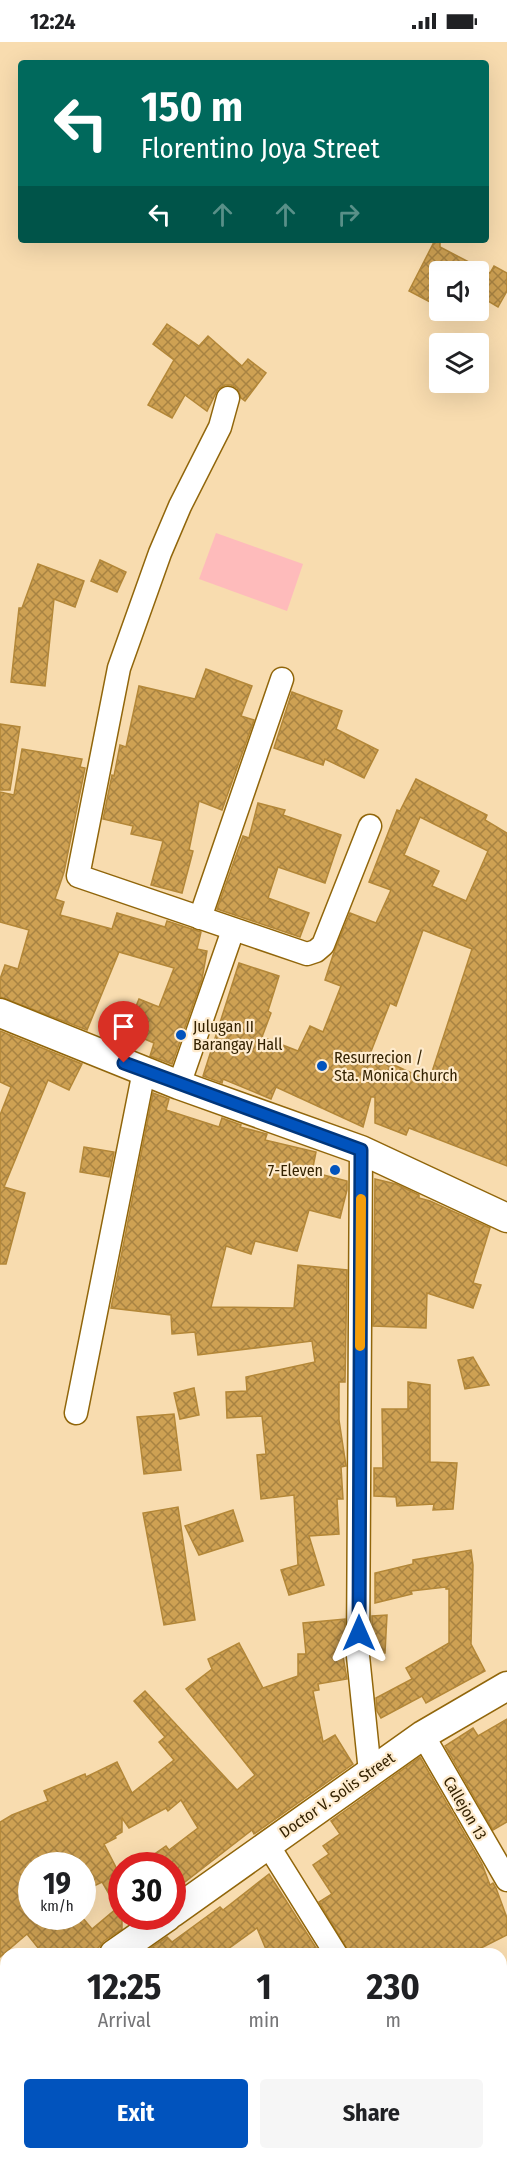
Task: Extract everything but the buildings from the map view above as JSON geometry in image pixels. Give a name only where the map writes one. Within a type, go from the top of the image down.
[{"type":"street","points":[[228,398],[220,427],[180,506],[160,553],[119,668],[78,876],[307,954],[323,945],[370,826]]},
{"type":"street","points":[[200,918],[282,679]]},
{"type":"street","points":[[179,1084],[233,930]]},
{"type":"street","points":[[0,1013],[144,1071],[361,1150],[507,1218]]},
{"type":"street","points":[[76,1413],[144,1071]]},
{"type":"street","points":[[361,1150],[358,1656],[370,1772]]},
{"type":"street","name":"Doctor V. Solis Street","points":[[186,1903],[423,1735],[507,1686]]},
{"type":"street","name":"Callejon 13","points":[[423,1735],[507,1880]]},
{"type":"street","points":[[268,1845],[332,1948]]},
{"type":"street","points":[[122,1948],[148,1930]]},
{"type":"shaded area","points":[[216,533],[303,564],[287,611],[199,579]]},
{"type":"slow traffic","points":[[360,1346],[361,1199]]},
{"type":"place","name":"Julugan II Barangay Hall","points":[[181,1035]]},
{"type":"place","name":"Resurrecion / Sta. Monica Church","points":[[322,1066]]},
{"type":"place","name":"7-Eleven","points":[[335,1170]]},
{"type":"route","points":[[124,1063],[361,1150],[359,1633]]}]
